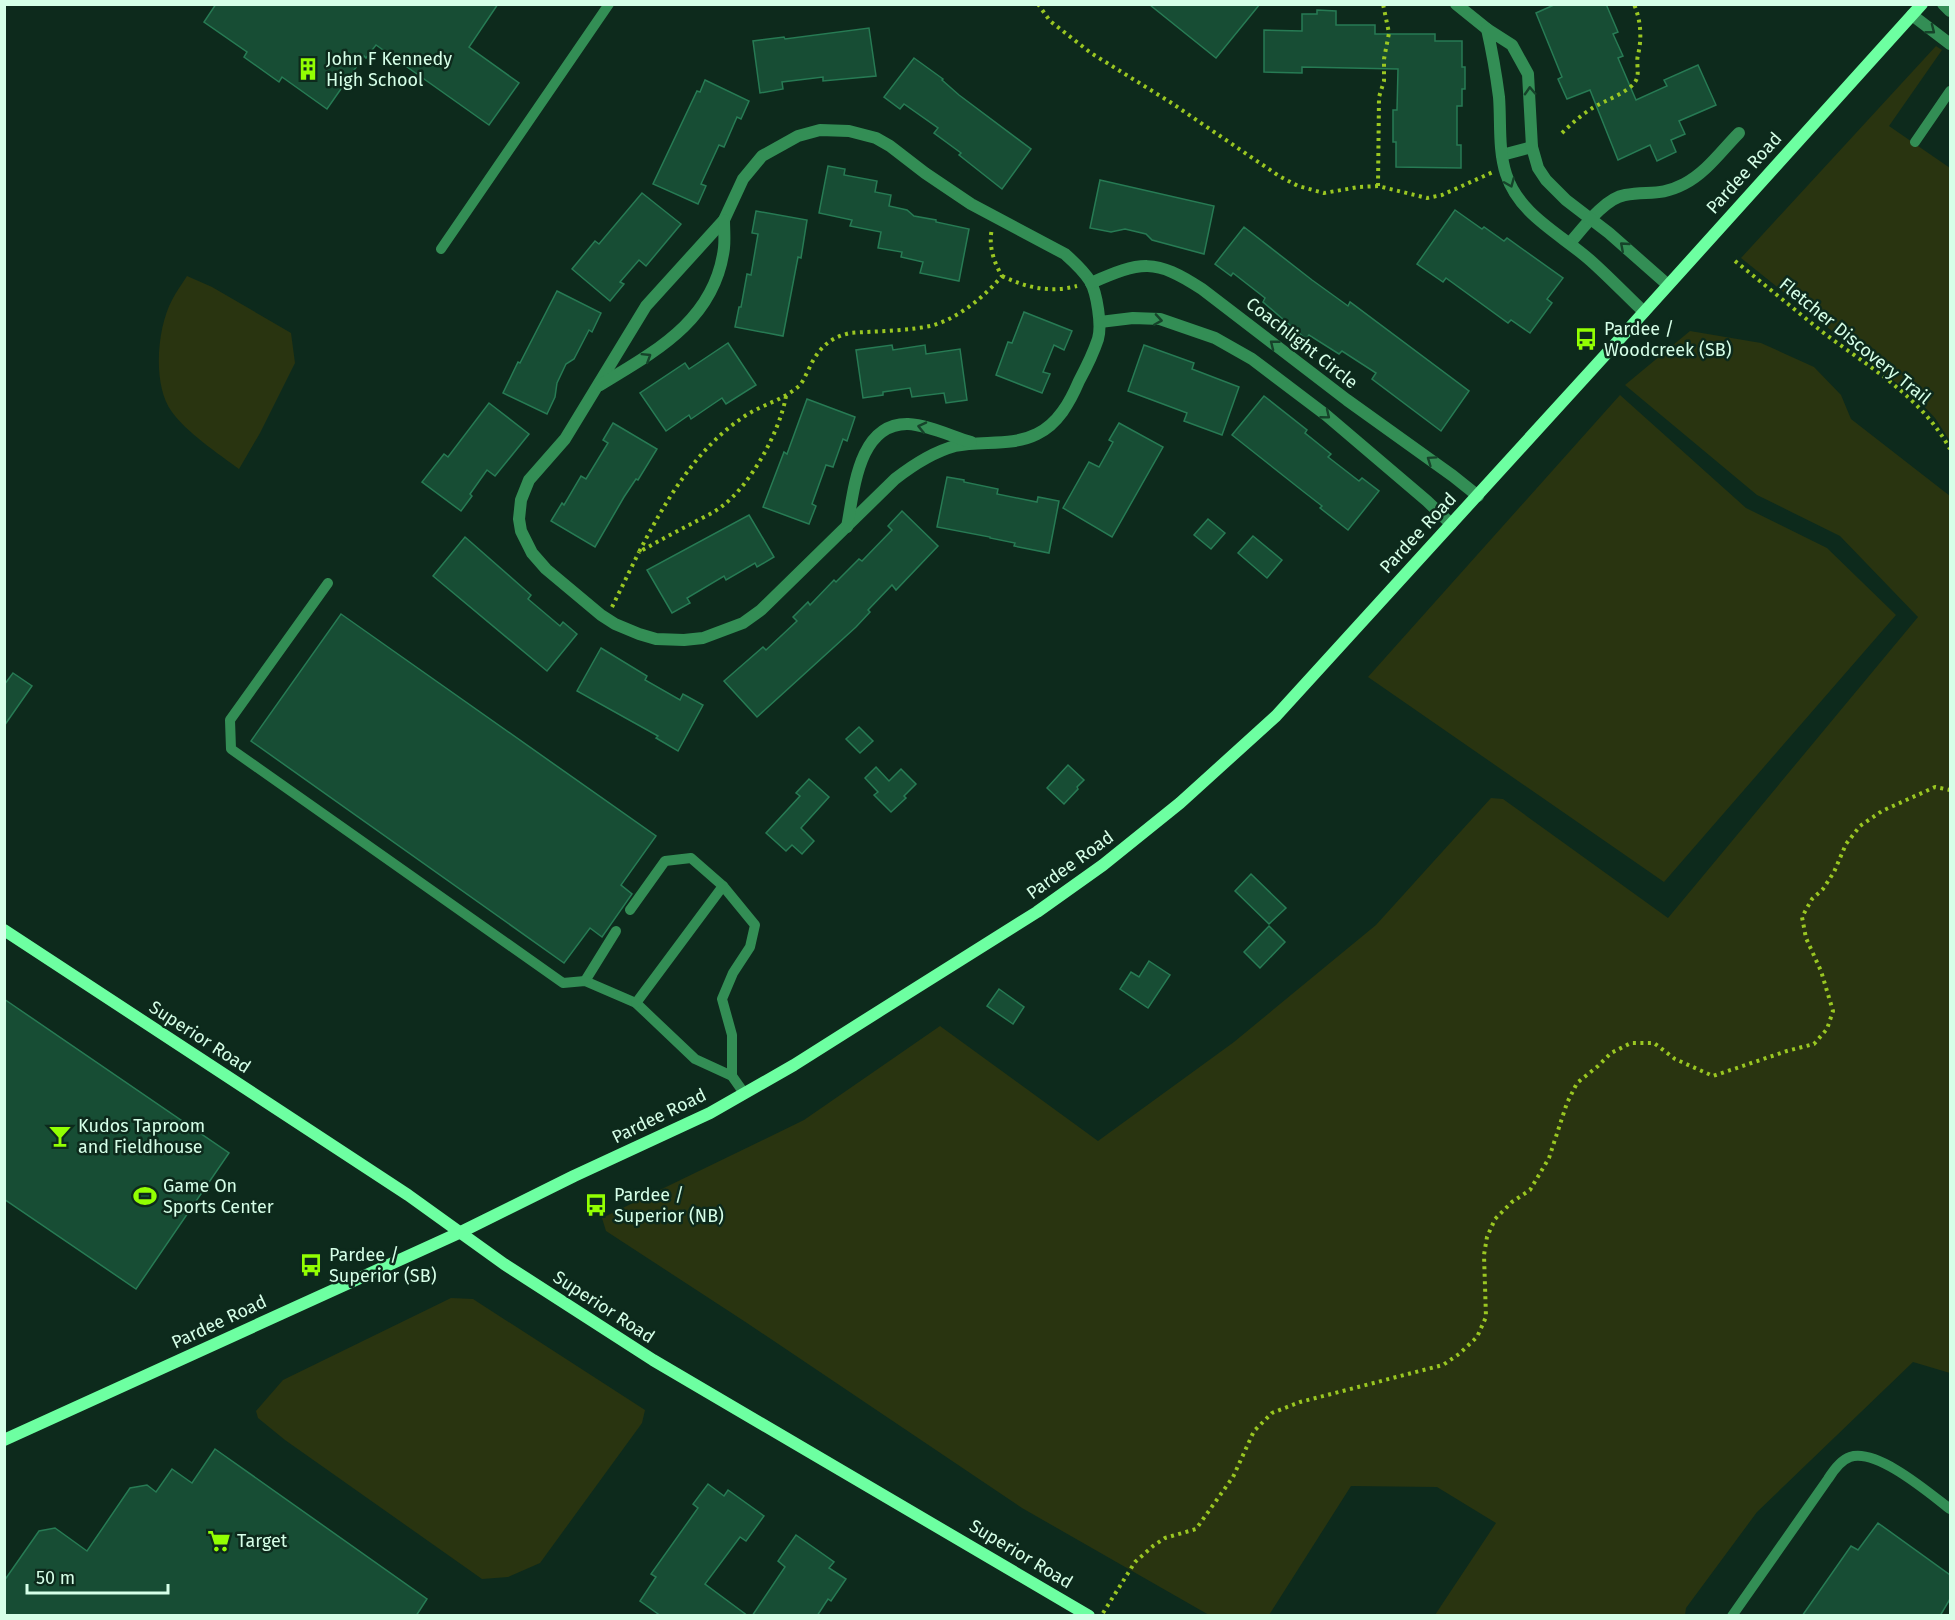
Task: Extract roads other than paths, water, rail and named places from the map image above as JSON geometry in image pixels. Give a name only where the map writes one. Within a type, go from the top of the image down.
[{"type":"main road","name":"Pardee Road","points":[[4,1440],[461,1232],[574,1176],[710,1113],[794,1065],[1037,912],[1142,835],[1276,716],[1922,4]]},
{"type":"main road","name":"Superior Road","points":[[4,930],[461,1232],[504,1264],[653,1360],[1089,1616]]},
{"type":"street","points":[[1456,4],[1486,29],[1512,45],[1528,74],[1532,147],[1538,168],[1546,180],[1566,201],[1591,219],[1668,285]]},
{"type":"street","points":[[1943,4],[1950,11]]},
{"type":"street","points":[[1912,15],[1950,45]]},
{"type":"street","points":[[1486,29],[1499,96],[1502,155],[1506,174],[1515,195],[1543,223],[1591,261],[1644,312]]},
{"type":"street","points":[[820,130],[849,131],[876,138],[971,204],[1065,254],[1076,263],[1090,281],[1100,322],[1098,337],[1072,398],[1061,415],[1036,435],[1017,441],[956,446],[912,466],[895,479],[761,610],[728,630],[703,638],[671,640],[639,634],[615,624],[546,568],[532,553],[521,531],[519,519],[521,500],[529,480],[565,439],[646,306],[724,220],[743,179],[762,156],[798,136],[820,130]]},
{"type":"street","points":[[1570,243],[1611,200],[1623,195],[1654,194],[1686,184],[1697,176],[1739,133]]},
{"type":"street","points":[[1502,155],[1532,147]]},
{"type":"street","points":[[597,387],[664,346],[679,333],[704,304],[720,267],[724,247],[724,220]]},
{"type":"street","name":"Coachlight Circle","points":[[1090,281],[1123,269],[1146,265],[1181,275],[1478,496]]},
{"type":"street","points":[[1100,322],[1133,318],[1160,319],[1215,338],[1243,353],[1326,415],[1451,524]]},
{"type":"street","points":[[847,527],[862,459],[876,435],[890,427],[907,424],[978,444]]},
{"type":"lane","points":[[441,249],[609,4]]},
{"type":"lane","points":[[1915,142],[1950,91]]},
{"type":"lane","points":[[328,583],[230,720],[231,749],[562,982],[585,981],[636,1003],[695,1059],[732,1076],[744,1093]]},
{"type":"lane","points":[[630,910],[665,861],[691,858],[723,886],[755,926],[750,946],[733,973],[722,999],[732,1035],[732,1076]]},
{"type":"lane","points":[[636,1003],[723,886]]},
{"type":"lane","points":[[585,981],[616,931]]},
{"type":"lane","points":[[1732,1616],[1838,1466],[1850,1457],[1868,1455],[1888,1464],[1950,1509]]},
{"type":"place","name":"John F Kennedy High School","points":[[308,69]]},
{"type":"place","name":"Pardee / Woodcreek (SB)","points":[[1586,339]]},
{"type":"place","name":"Kudos Taproom and Fieldhouse","points":[[60,1136]]},
{"type":"place","name":"Game On Sports Center","points":[[145,1196]]},
{"type":"place","name":"Pardee / Superior (NB)","points":[[596,1205]]},
{"type":"place","name":"Pardee / Superior (SB)","points":[[311,1265]]},
{"type":"place","name":"Target","points":[[219,1541]]}]
